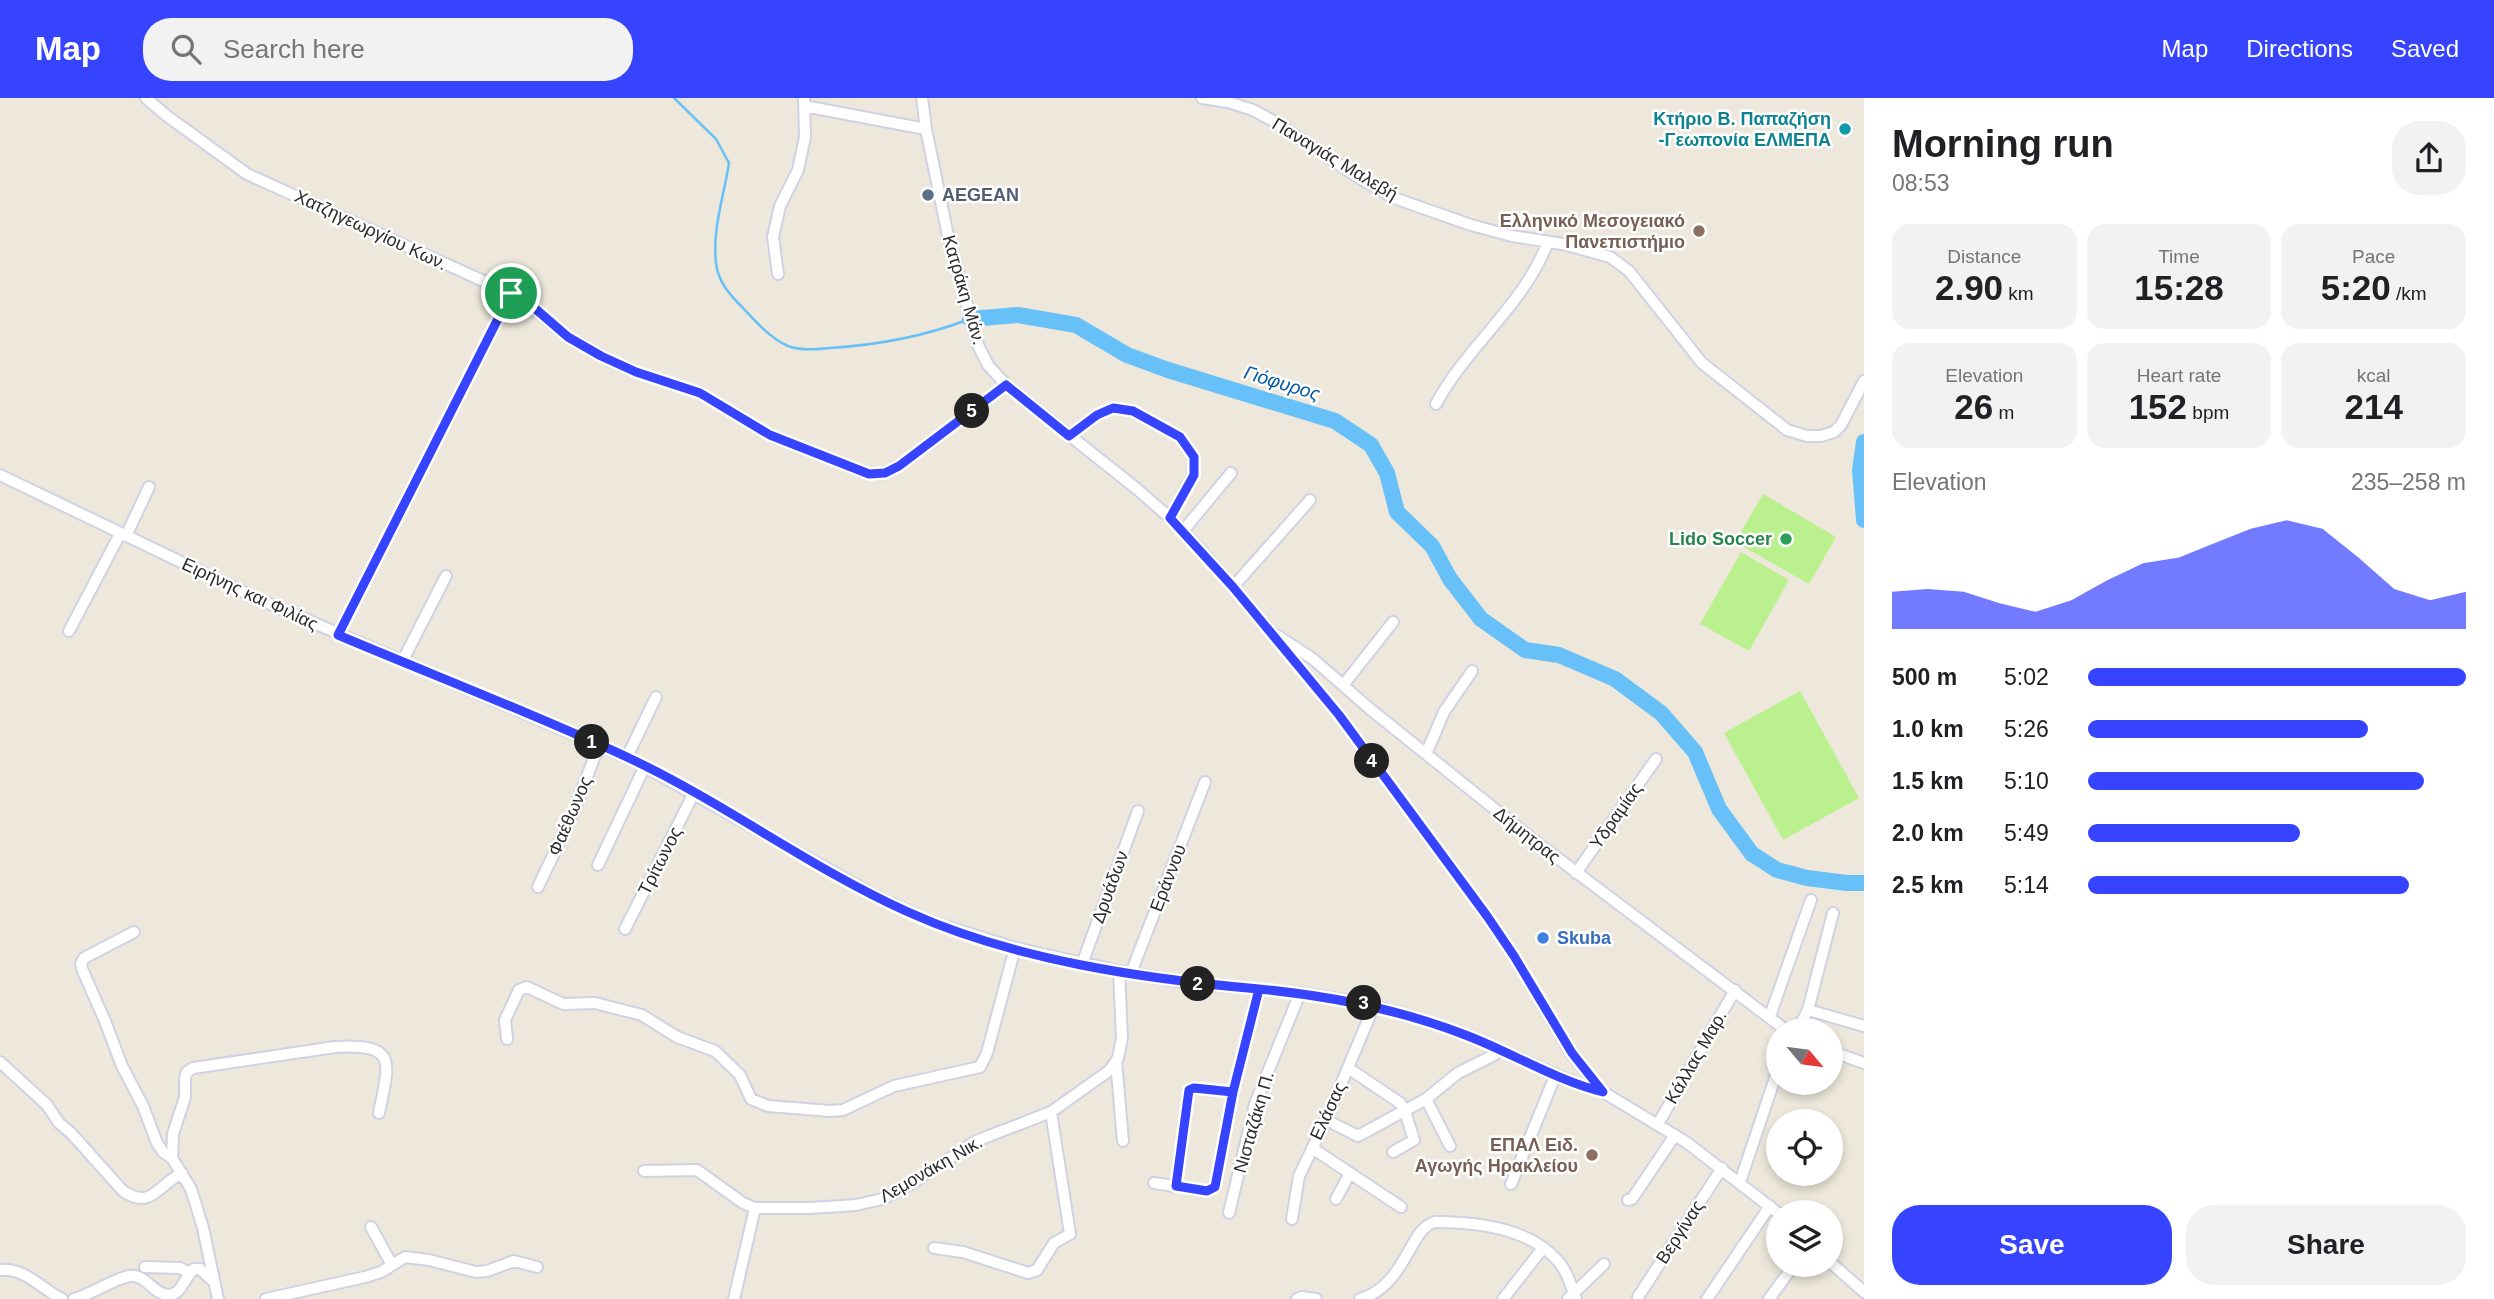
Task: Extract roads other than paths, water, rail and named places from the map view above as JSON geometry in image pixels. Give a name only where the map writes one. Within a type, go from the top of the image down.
[{"type":"street","name":"Χατζηγεωργίου Κων.","points":[[146,98],[247,174],[511,293],[531,305],[568,337],[601,356],[636,372],[700,393],[770,435],[869,474],[885,473],[899,466],[1006,385]]},
{"type":"street","name":"Κατράκη Μάν.","points":[[922,98],[947,231],[978,345],[988,365],[1006,385],[1170,518],[1272,633],[1339,715],[1468,889],[1514,956],[1572,1053],[1603,1092]]},
{"type":"street","name":"Παναγιάς Μαλεβή","points":[[1202,98],[1253,110],[1361,180],[1394,198],[1471,225],[1610,257],[1629,271],[1702,363],[1787,430],[1807,436],[1834,432],[1841,425],[1864,381]]},
{"type":"street","points":[[778,275],[774,237],[780,206],[798,170],[805,137],[804,102],[926,129]]},
{"type":"street","points":[[1436,404],[1446,385],[1523,288],[1548,242]]},
{"type":"street","points":[[338,635],[511,293]]},
{"type":"street","points":[[1069,436],[1097,415],[1113,408],[1133,411],[1180,437],[1194,457],[1194,475],[1170,518]]},
{"type":"street","points":[[1183,531],[1231,473]]},
{"type":"street","name":"Ειρήνης και Φιλίας","points":[[0,475],[338,635],[627,757],[895,906],[949,928],[1015,948],[1119,971],[1182,982],[1300,993],[1374,1006],[1439,1025],[1603,1092]]},
{"type":"street","points":[[69,631],[149,486]]},
{"type":"street","points":[[1233,587],[1310,500]]},
{"type":"street","points":[[402,662],[446,576]]},
{"type":"street","points":[[1344,684],[1393,622]]},
{"type":"street","name":"Δήμητρας","points":[[1272,633],[1295,646],[1344,684],[1370,709],[1576,873],[1772,1018]]},
{"type":"street","points":[[1426,754],[1444,712],[1472,671]]},
{"type":"street","points":[[627,757],[656,697]]},
{"type":"street","name":"Φαέθωνος","points":[[538,887],[574,811],[599,745]]},
{"type":"street","name":"Υδραμίας","points":[[1576,873],[1656,759]]},
{"type":"street","points":[[597,865],[645,766]]},
{"type":"street","name":"Εράννου","points":[[1131,973],[1205,782]]},
{"type":"street","name":"Τρίτωνος","points":[[625,929],[694,793]]},
{"type":"street","name":"Δρυάδων","points":[[1082,964],[1138,811]]},
{"type":"street","points":[[1770,1016],[1811,900]]},
{"type":"street","points":[[1804,1018],[1833,913]]},
{"type":"street","points":[[134,932],[84,958],[81,964],[119,1060],[144,1106],[157,1143],[163,1152],[172,1158],[194,1197],[218,1299]]},
{"type":"street","points":[[507,1040],[506,1015],[519,990],[527,987],[563,1004],[596,1003],[642,1015],[677,1037],[715,1051],[740,1075],[751,1099],[757,1103],[843,1110],[894,1086],[980,1067],[986,1057],[1015,948]]},
{"type":"street","points":[[1119,971],[1123,1030],[1116,1062],[1123,1141]]},
{"type":"street","points":[[1154,1183],[1207,1191],[1215,1187],[1233,1092],[1259,989]]},
{"type":"street","name":"Κάλλας Μαρ.","points":[[1657,1124],[1735,990]]},
{"type":"street","name":"Νισταζάκη Π.","points":[[1229,1213],[1255,1104],[1300,993]]},
{"type":"street","name":"Ελάσας","points":[[1292,1219],[1299,1176],[1374,1006]]},
{"type":"street","points":[[1808,1010],[1864,1026]]},
{"type":"street","points":[[172,1158],[173,1135],[185,1097],[185,1078],[187,1072],[193,1068],[334,1047],[355,1046],[369,1049],[382,1055],[387,1061],[388,1069],[379,1113]]},
{"type":"street","points":[[1326,1120],[1358,1136],[1426,1099],[1458,1073],[1499,1049]]},
{"type":"street","points":[[1843,1056],[1864,1063]]},
{"type":"street","points":[[0,1062],[47,1105],[64,1128],[123,1191],[134,1198],[142,1200],[150,1196],[182,1173]]},
{"type":"street","name":"Λεμονάκη Νικ.","points":[[755,1208],[810,1208],[876,1202],[903,1189],[976,1141],[1052,1112],[1105,1074],[1116,1062]]},
{"type":"street","points":[[1348,1068],[1400,1103],[1405,1111],[1414,1140],[1393,1152]]},
{"type":"street","points":[[1511,1184],[1556,1074]]},
{"type":"street","points":[[1176,1186],[1190,1089],[1233,1092]]},
{"type":"street","points":[[1603,1092],[1675,1135],[1766,1203]]},
{"type":"street","points":[[1740,1182],[1769,1096]]},
{"type":"street","points":[[1426,1099],[1450,1146]]},
{"type":"street","points":[[934,1248],[963,1252],[1028,1273],[1037,1270],[1054,1243],[1070,1234],[1052,1112]]},
{"type":"street","points":[[1628,1200],[1644,1185],[1675,1135]]},
{"type":"street","points":[[1312,1148],[1401,1207]]},
{"type":"street","name":"Βεργίνας","points":[[1638,1297],[1722,1168]]},
{"type":"street","points":[[644,1171],[697,1170],[743,1203],[755,1208],[734,1299]]},
{"type":"street","points":[[1336,1199],[1350,1173]]},
{"type":"street","points":[[1707,1299],[1766,1220]]},
{"type":"street","points":[[1360,1299],[1377,1292],[1394,1276],[1420,1232],[1432,1222],[1500,1227],[1521,1236],[1543,1248],[1558,1261],[1572,1297],[1604,1264]]},
{"type":"street","points":[[371,1227],[392,1265]]},
{"type":"street","points":[[1503,1299],[1543,1248]]},
{"type":"street","points":[[265,1299],[365,1277],[392,1265],[402,1257],[476,1272],[514,1261],[537,1267]]},
{"type":"street","points":[[145,1267],[180,1268],[190,1273]]},
{"type":"street","points":[[0,1270],[14,1269],[27,1275],[62,1299]]},
{"type":"street","points":[[74,1299],[127,1276],[135,1276],[170,1295],[176,1293],[194,1269],[200,1269],[212,1280]]},
{"type":"street","points":[[1843,1273],[1864,1292]]},
{"type":"street","points":[[1769,1299],[1785,1277]]},
{"type":"street","points":[[1297,1299],[1316,1299]]},
{"type":"waterway","name":"Γιόφυρος","points":[[674,98],[716,139],[729,163],[716,238],[719,276],[725,288],[775,339],[798,349],[848,347],[917,336],[967,320]]},
{"type":"waterway","name":"Γιόφυρος","points":[[970,319],[1018,315],[1076,325],[1127,355],[1335,421],[1371,445],[1387,473],[1397,512],[1432,546],[1450,579],[1481,619],[1525,650],[1559,655],[1615,679],[1661,713],[1695,752],[1719,809],[1752,854],[1777,870],[1807,878],[1864,883]]},
{"type":"waterway","name":"Γιόφυρος","points":[[1864,442],[1860,470],[1864,520]]},
{"type":"place","name":"Κτήριο Β. Παπαζήση -Γεωπονία ΕΛΜΕΠΑ","points":[[1845,129]]},
{"type":"place","name":"AEGEAN","points":[[928,195]]},
{"type":"place","name":"Ελληνικό Μεσογειακό Πανεπιστήμιο","points":[[1699,231]]},
{"type":"place","name":"Lido Soccer","points":[[1786,539]]},
{"type":"place","name":"Skuba","points":[[1543,938]]},
{"type":"place","name":"ΕΠΑΛ Ειδ. Αγωγής Ηρακλείου","points":[[1592,1155]]}]
